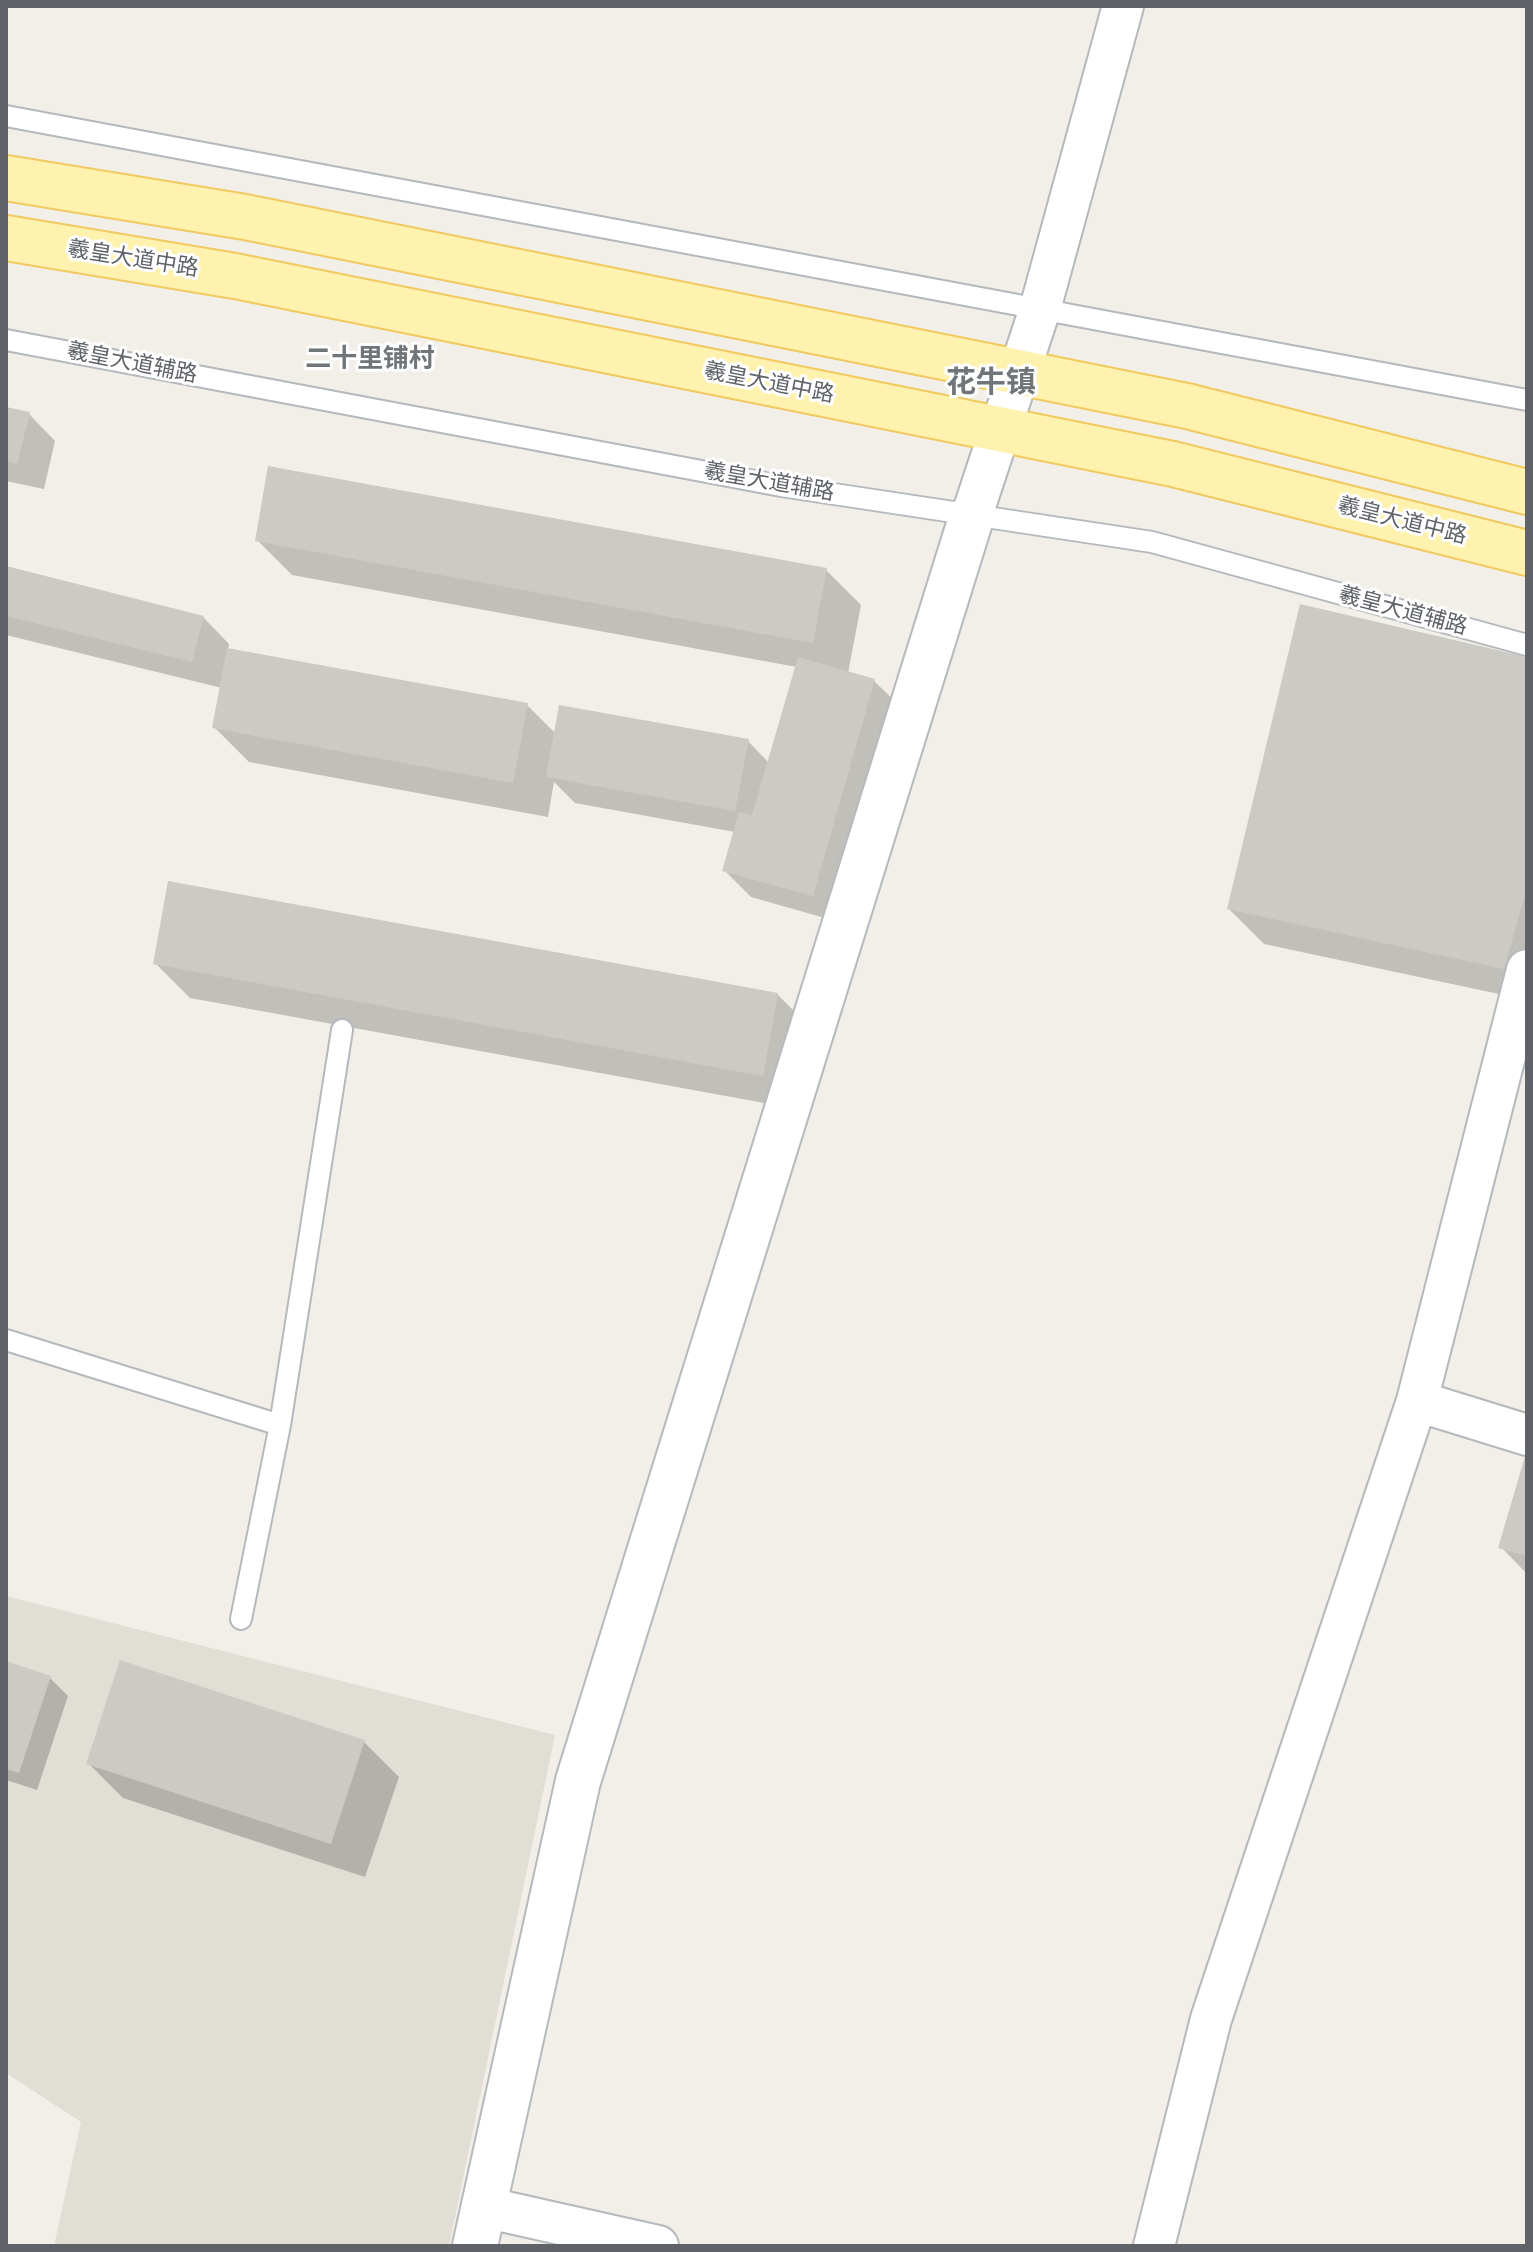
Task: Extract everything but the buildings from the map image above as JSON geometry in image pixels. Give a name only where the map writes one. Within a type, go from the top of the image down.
[{"type":"main road","points":[[6,178],[245,217],[1187,406],[1527,492]]},
{"type":"main road","name":"羲皇大道中路","points":[[6,238],[250,279],[1173,464],[1527,553]]},
{"type":"street","points":[[658,2246],[480,2227],[578,1781],[972,515],[1040,309],[1123,6]]},
{"type":"street","points":[[1154,2246],[1211,2019],[1417,1401],[1527,970]]},
{"type":"street","points":[[1417,1401],[1527,1435]]},
{"type":"lane","points":[[6,116],[1527,400]]},
{"type":"lane","name":"羲皇大道辅路","points":[[6,340],[781,486],[1152,542],[1527,645]]},
{"type":"lane","points":[[241,1619],[280,1425],[342,1030]]},
{"type":"lane","points":[[6,1340],[280,1425]]},
{"type":"shaded area","points":[[6,1596],[555,1735],[449,2246],[54,2246],[81,2122],[6,2073]]},
{"type":"district","name":"二十里铺村","points":[[370,359]]},
{"type":"district","name":"花牛镇","points":[[991,383]]}]
